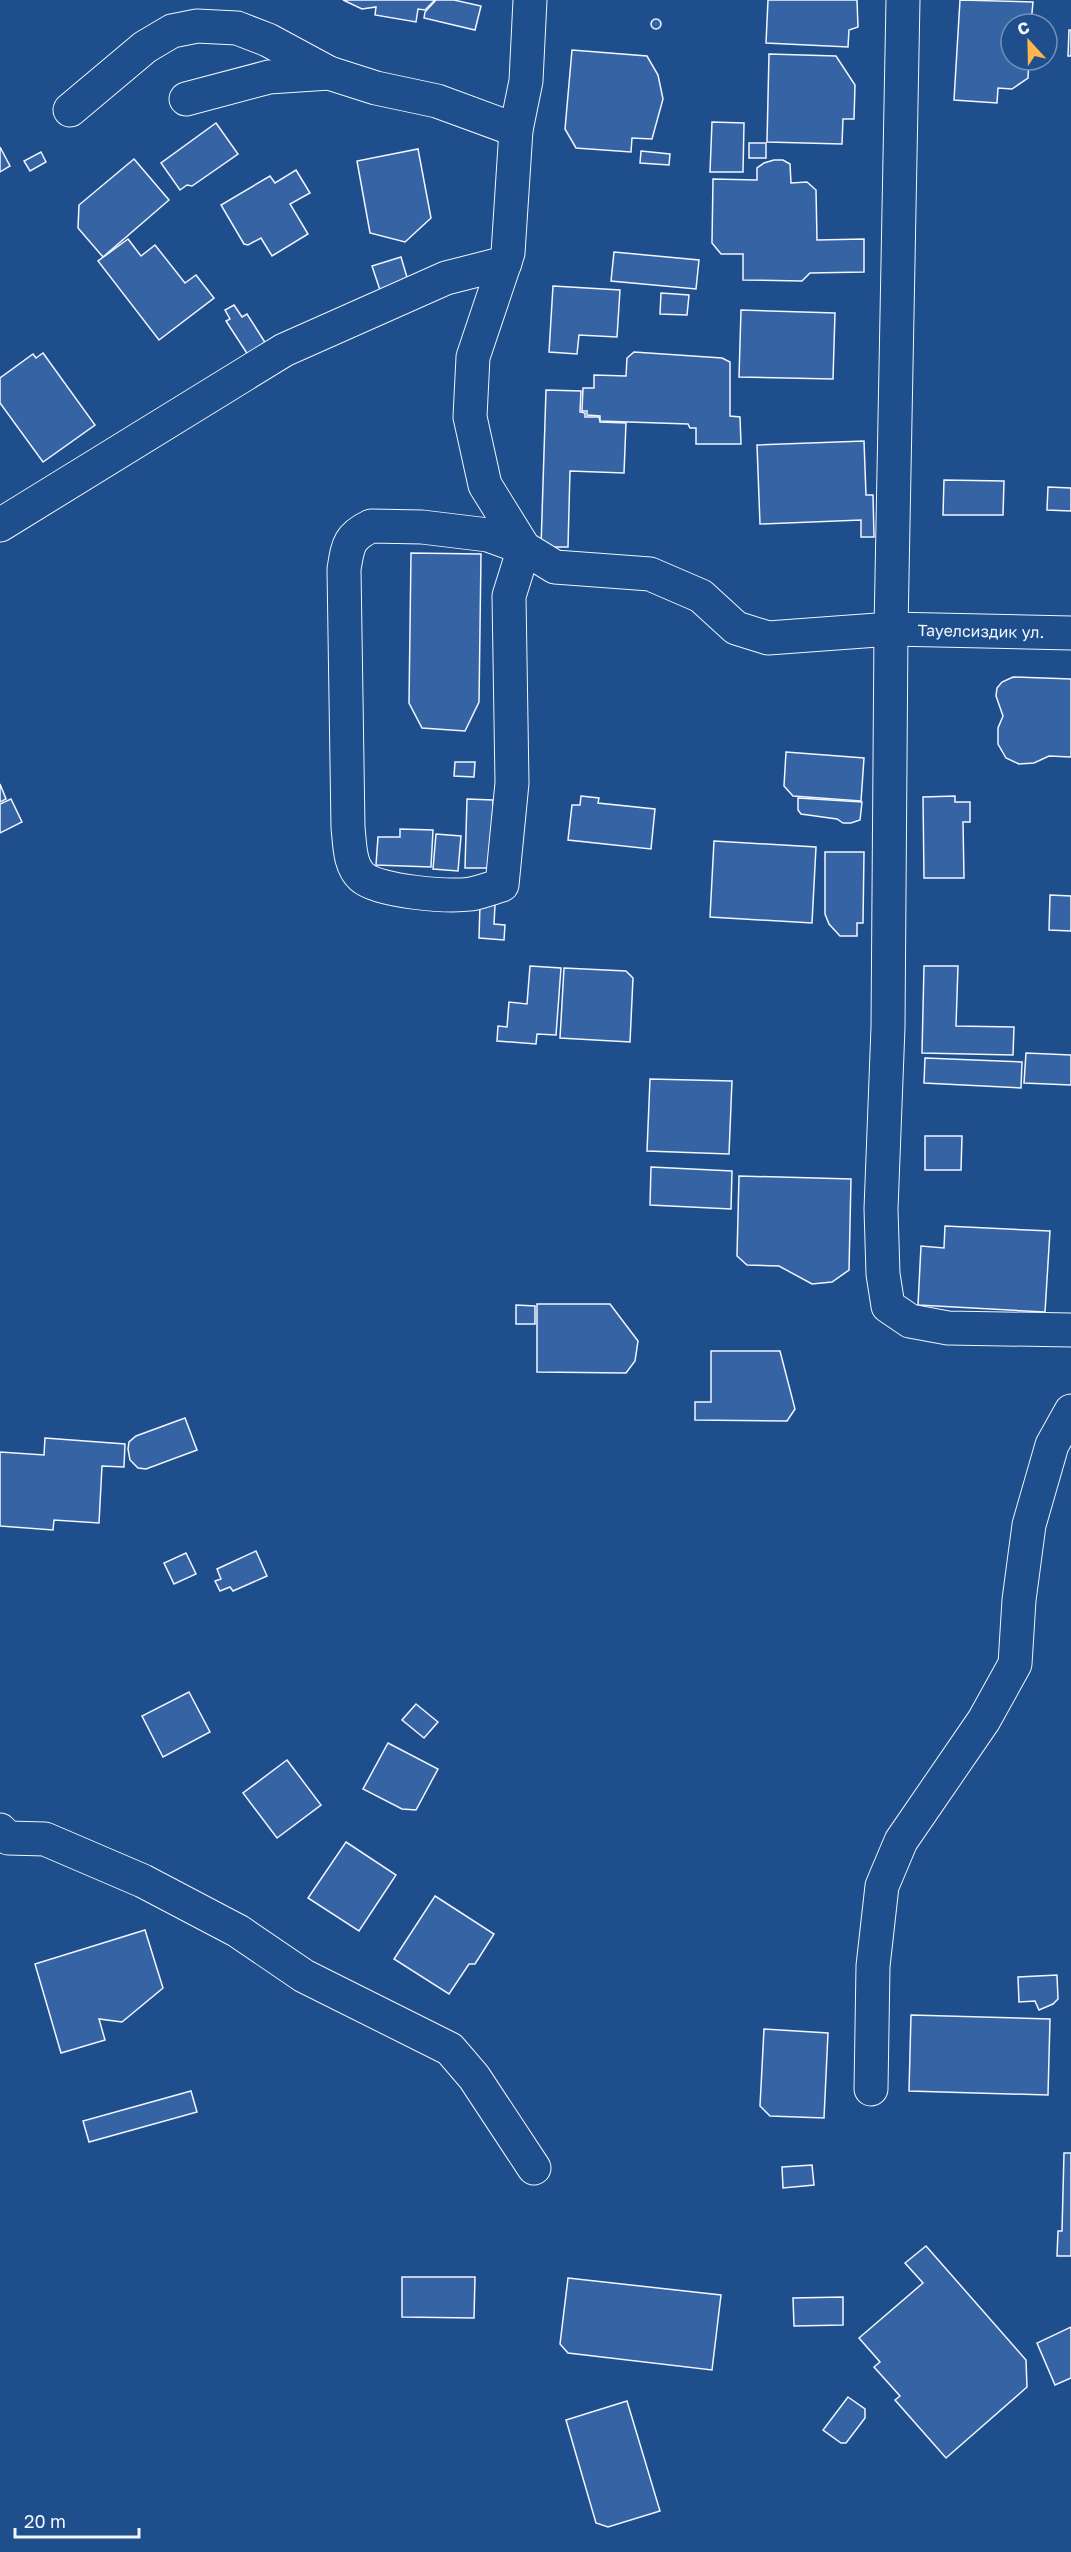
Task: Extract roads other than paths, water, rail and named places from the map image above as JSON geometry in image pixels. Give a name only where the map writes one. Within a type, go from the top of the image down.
[{"type":"street","points":[[524,548],[485,485],[470,417],[473,357],[508,253],[516,130],[526,81],[530,0]]},
{"type":"street","points":[[903,0],[891,629],[888,1027],[881,1209],[883,1274],[888,1306],[910,1321],[948,1328],[1071,1330]]},
{"type":"street","points":[[70,110],[144,47],[172,31],[197,26],[237,28],[268,40],[329,73],[376,88],[437,101],[516,130]]},
{"type":"street","points":[[186,99],[269,77],[329,73]]},
{"type":"street","points":[[0,525],[284,350],[446,278],[505,263]]},
{"type":"street","name":"Тауелсиздик ул.","points":[[524,548],[509,596],[512,783],[502,885],[470,894],[410,892],[381,887],[362,876],[351,858],[348,828],[344,569],[349,544],[358,532],[371,525],[488,535],[524,548],[555,567],[650,574],[701,596],[736,627],[768,638],[891,629],[1071,633]]},
{"type":"street","points":[[871,2090],[873,1966],[882,1886],[901,1841],[984,1720],[1015,1664],[1019,1600],[1029,1525],[1052,1445],[1071,1411]]},
{"type":"street","points":[[0,1830],[8,1838],[45,1839],[143,1881],[238,1931],[304,1976],[450,2049],[474,2077],[534,2168]]}]
